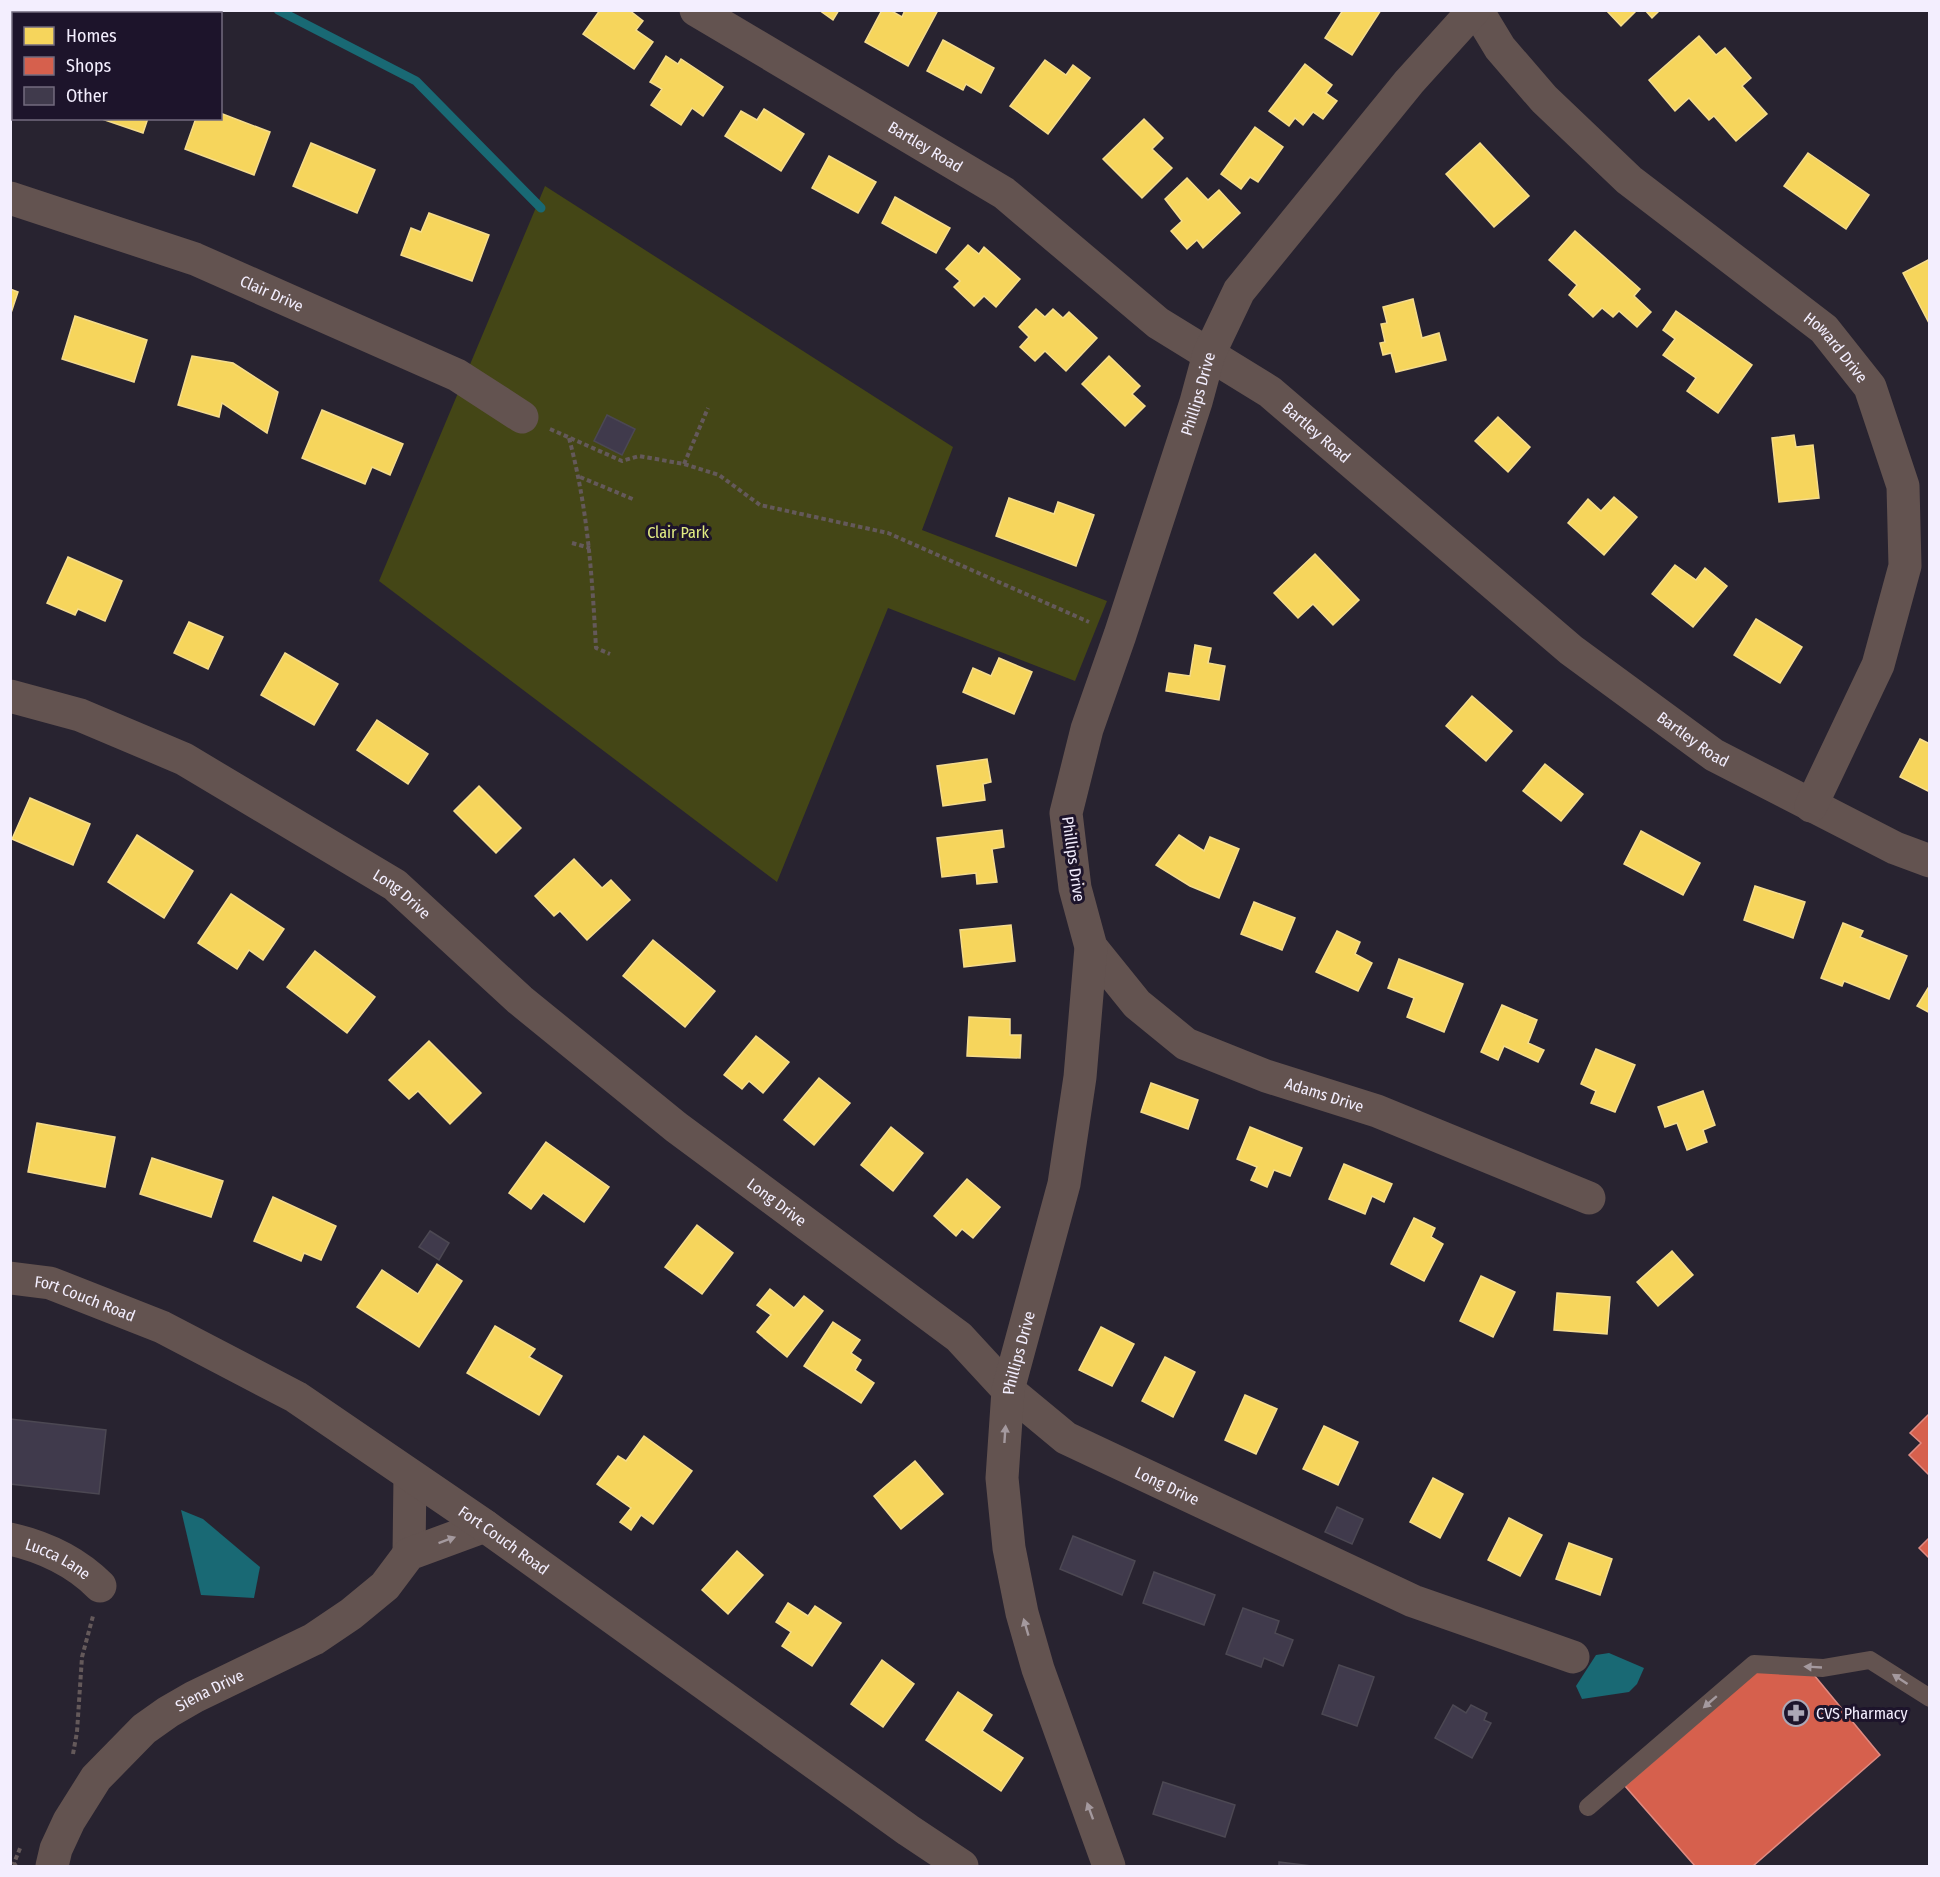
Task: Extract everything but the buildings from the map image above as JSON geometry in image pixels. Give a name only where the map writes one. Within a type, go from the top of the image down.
[{"type":"street","name":"Bartley Road","points":[[696,10],[1004,193],[1158,323],[1270,392],[1571,650],[1714,755],[1895,848],[1929,861]]},
{"type":"street","name":"Phillips Drive","points":[[1109,1866],[1038,1669],[1022,1613],[1009,1548],[1002,1478],[1008,1390],[1064,1184],[1080,1077],[1091,947],[1075,888],[1066,813],[1087,729],[1196,402],[1209,354],[1239,291],[1409,82],[1476,10]]},
{"type":"street","name":"Howard Drive","points":[[1476,10],[1500,48],[1544,99],[1621,172],[1824,329],[1870,387],[1904,486],[1905,566],[1878,665],[1811,806]]},
{"type":"street","name":"Clair Drive","points":[[10,198],[195,259],[457,375],[522,417]]},
{"type":"street","name":"Long Drive","points":[[10,696],[80,716],[184,759],[395,885],[520,1000],[676,1127],[959,1337],[1008,1390],[1066,1438],[1413,1601],[1573,1658]]},
{"type":"street","name":"Adams Drive","points":[[1091,947],[1137,1004],[1186,1044],[1266,1076],[1377,1112],[1589,1198]]},
{"type":"street","name":"Fort Couch Road","points":[[10,1278],[50,1283],[162,1327],[296,1396],[484,1526],[908,1830],[962,1866]]},
{"type":"street","points":[[410,1476],[409,1554],[484,1526]]},
{"type":"street","name":"Lucca Lane","points":[[10,1539],[48,1550],[87,1574],[100,1586]]},
{"type":"street","name":"Siena Drive","points":[[52,1866],[56,1849],[69,1821],[96,1778],[144,1730],[168,1712],[194,1697],[314,1639],[385,1586],[409,1554]]},
{"type":"lane","points":[[1588,1807],[1754,1664],[1823,1668],[1870,1660],[1929,1698]]},
{"type":"path","points":[[684,464],[708,408]]},
{"type":"path","points":[[522,417],[622,461],[639,456],[684,464],[719,475],[760,505],[888,533],[1120,635]]},
{"type":"path","points":[[569,438],[580,477],[590,548],[596,648],[610,654]]},
{"type":"path","points":[[580,477],[635,500]]},
{"type":"path","points":[[572,543],[590,548]]},
{"type":"path","points":[[67,1764],[73,1754],[77,1732],[82,1657],[100,1586]]},
{"type":"path","points":[[16,1866],[14,1863],[22,1841]]},
{"type":"green space","name":"Clair Park","points":[[545,186],[953,447],[922,530],[1107,601],[1075,681],[888,608],[777,882],[379,581]]},
{"type":"water","points":[[181,1510],[203,1519],[260,1567],[254,1598],[201,1595]]},
{"type":"water","points":[[1609,1653],[1644,1668],[1637,1684],[1629,1692],[1582,1699],[1576,1686],[1596,1655]]},
{"type":"waterway","points":[[278,10],[416,81],[541,208]]},
{"type":"place","name":"CVS Pharmacy","points":[[1796,1713]]}]
